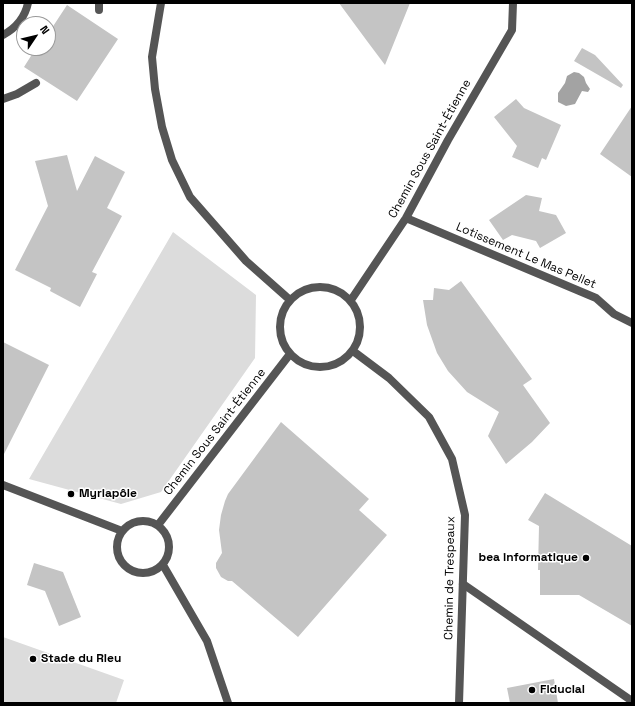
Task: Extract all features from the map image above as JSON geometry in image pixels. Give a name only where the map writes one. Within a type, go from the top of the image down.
[{"type":"street","points":[[3,35],[14,28],[22,18],[28,3]]},
{"type":"street","points":[[161,3],[152,57],[155,89],[162,127],[172,160],[190,197],[246,261],[290,300]]},
{"type":"street","name":"Chemin Sous Saint-Étienne","points":[[351,300],[406,218],[448,140],[512,30],[513,3]]},
{"type":"street","points":[[3,99],[17,94],[36,83]]},
{"type":"street","name":"Lotissement Le Mas Pellet","points":[[406,218],[596,298],[614,314],[632,323]]},
{"type":"street","points":[[313,287],[327,287],[340,291],[351,300],[358,312],[361,325],[359,339],[353,351],[343,361],[329,366],[315,367],[302,363],[290,354],[280,333],[280,321],[283,310],[290,300],[300,291],[313,287]]},
{"type":"street","name":"Chemin de Trespeaux","points":[[353,351],[389,378],[429,417],[452,459],[465,515],[459,703]]},
{"type":"street","name":"Chemin Sous Saint-Étienne","points":[[158,525],[290,354]]},
{"type":"street","points":[[3,485],[122,531]]},
{"type":"street","points":[[143,520],[151,521],[158,525],[164,530],[170,544],[170,552],[167,559],[162,566],[155,571],[138,573],[130,570],[123,564],[118,556],[118,539],[122,531],[128,525],[143,520]]},
{"type":"street","points":[[162,566],[207,641],[228,703]]},
{"type":"street","points":[[463,584],[632,701]]},
{"type":"shaded area","points":[[574,72],[579,73],[584,77],[590,89],[588,92],[582,91],[575,104],[566,106],[558,102],[558,93],[565,83],[567,76]]},
{"type":"shaded area","points":[[173,232],[256,295],[255,358],[161,492],[121,504],[29,479]]},
{"type":"shaded area","name":"Stade du Rieu","points":[[3,637],[124,680],[116,703],[3,703]]},
{"type":"building","points":[[339,3],[410,3],[385,65],[367,41]]},
{"type":"building","points":[[67,5],[118,39],[77,101],[24,67],[31,56],[56,56],[56,22]]},
{"type":"building","points":[[582,48],[595,55],[623,85],[621,88],[574,61]]},
{"type":"building","points":[[516,99],[524,108],[561,125],[546,160],[542,158],[538,168],[512,157],[517,146],[494,117]]},
{"type":"building","points":[[632,106],[632,177],[600,154]]},
{"type":"building","points":[[67,155],[77,191],[95,156],[125,172],[107,208],[122,216],[92,272],[97,274],[80,307],[50,291],[51,288],[15,270],[48,206],[35,161]]},
{"type":"building","points":[[526,195],[542,198],[539,211],[556,215],[566,233],[540,248],[536,241],[512,235],[503,240],[489,220]]},
{"type":"building","points":[[461,281],[532,379],[523,385],[550,423],[532,442],[506,464],[488,436],[499,412],[467,392],[448,371],[437,353],[427,325],[423,300],[433,300],[434,288],[449,290]]},
{"type":"building","points":[[3,342],[49,365],[3,456]]},
{"type":"building","points":[[281,422],[369,499],[359,510],[387,535],[298,637],[232,581],[228,581],[221,577],[216,568],[216,563],[222,553],[219,530],[221,515],[228,494]]},
{"type":"building","name":"bea informatique","points":[[545,493],[632,546],[632,626],[579,595],[540,595],[540,570],[538,570],[539,526],[528,520]]},
{"type":"building","points":[[34,563],[63,572],[81,617],[59,626],[45,591],[27,585]]},
{"type":"building","name":"Fiducial","points":[[554,679],[558,703],[510,703],[507,688]]},
{"type":"place","name":"Myriapôle","points":[[71,494]]},
{"type":"place","name":"bea informatique","points":[[586,558]]},
{"type":"place","name":"Stade du Rieu","points":[[33,659]]},
{"type":"place","name":"Fiducial","points":[[532,690]]}]
